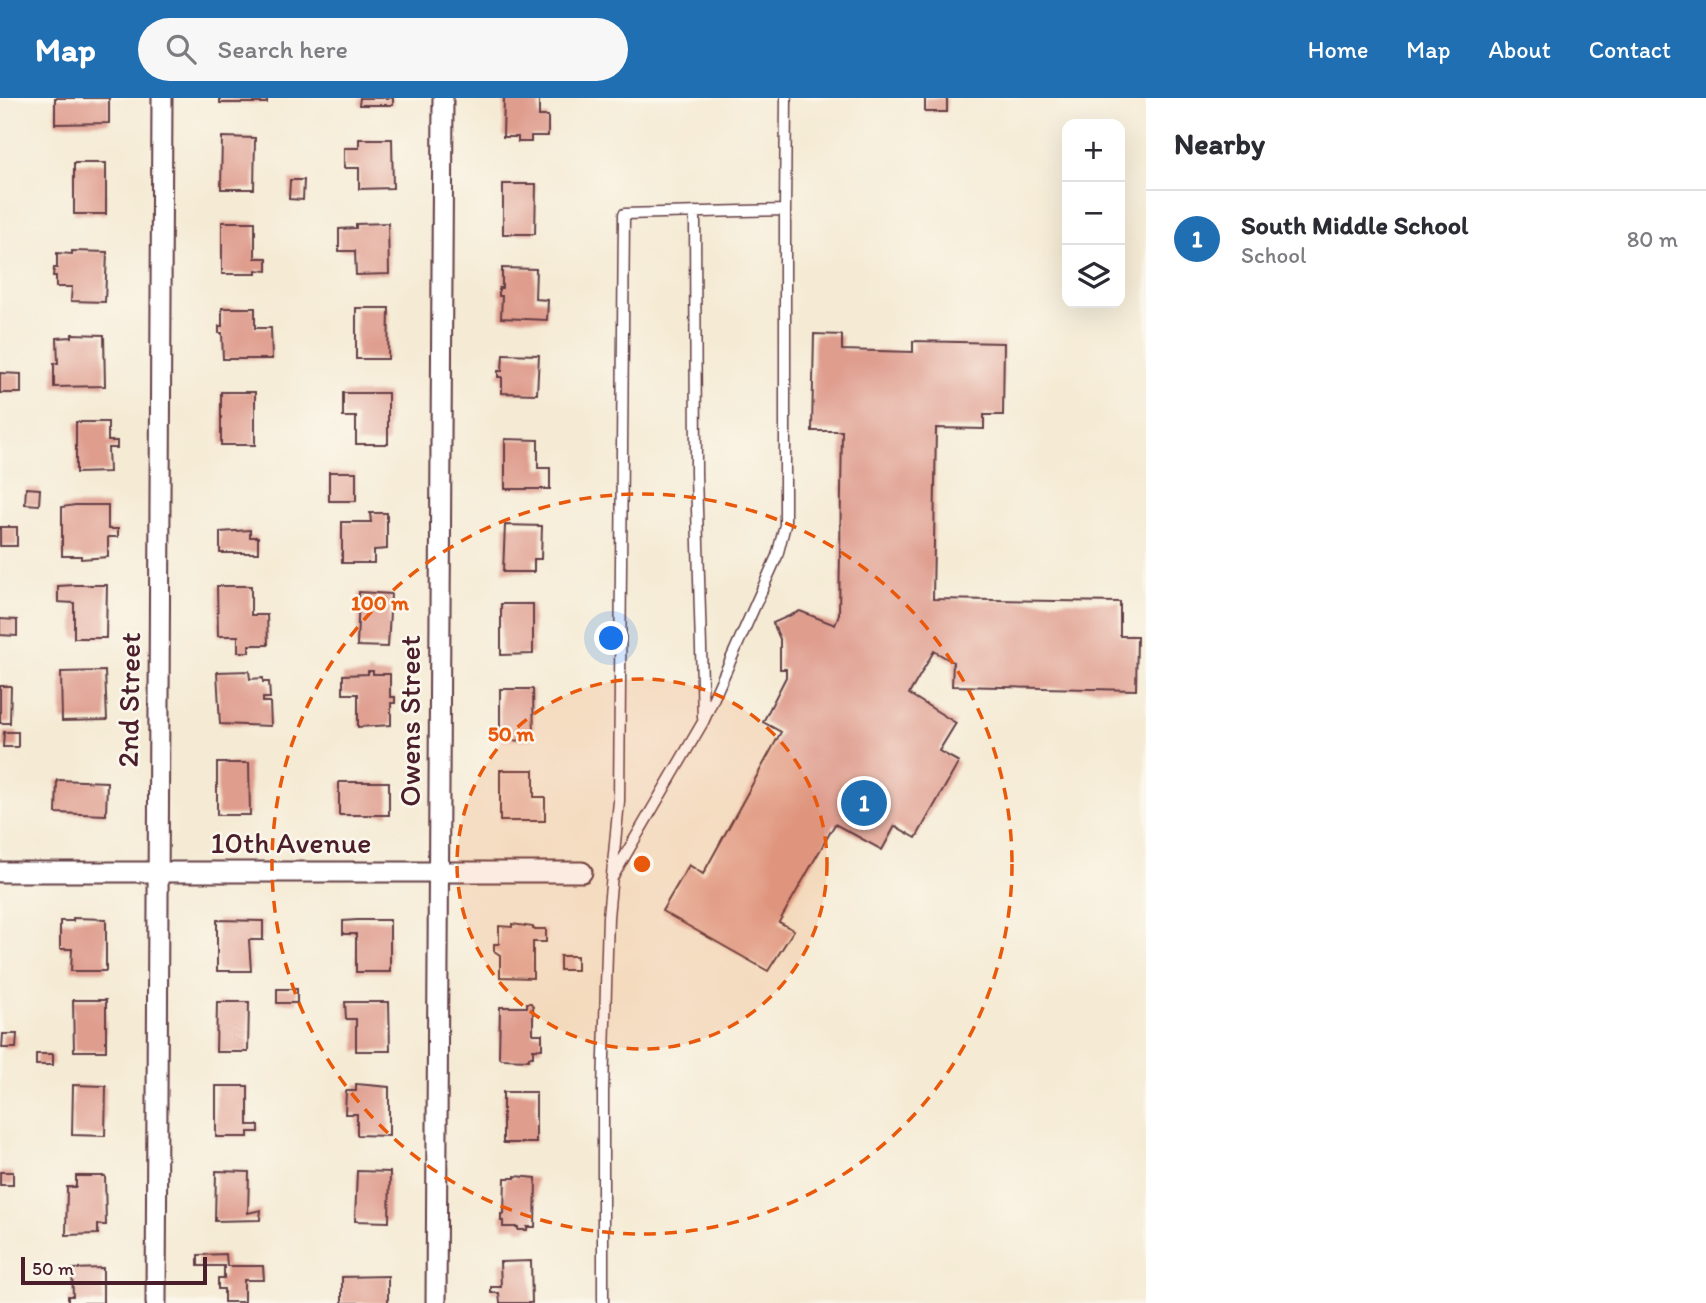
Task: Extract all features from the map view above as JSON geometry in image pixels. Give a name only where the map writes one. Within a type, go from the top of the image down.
[{"type":"street","name":"2nd Street","points":[[156,1303],[156,873],[161,586],[162,98]]},
{"type":"street","name":"Owens Street","points":[[436,1303],[443,98]]},
{"type":"street","name":"10th Avenue","points":[[0,872],[582,872]]},
{"type":"lane","points":[[612,878],[703,722],[777,555],[785,525],[786,98]]},
{"type":"lane","points":[[603,1303],[603,1091],[607,917],[619,801],[624,214],[785,210]]},
{"type":"lane","points":[[695,212],[696,474],[703,722]]},
{"type":"building","points":[[55,98],[109,98],[109,123],[55,124]]},
{"type":"building","points":[[220,98],[267,98],[267,103],[220,103]]},
{"type":"building","points":[[360,98],[393,98],[393,105],[359,105]]},
{"type":"building","points":[[504,98],[539,98],[539,116],[548,116],[548,136],[531,136],[531,142],[518,142],[518,137],[503,137]]},
{"type":"building","points":[[925,98],[947,98],[947,112],[925,112]]},
{"type":"building","points":[[222,137],[255,138],[254,189],[221,189]]},
{"type":"building","points":[[359,139],[392,139],[393,188],[359,189],[359,168],[344,168],[344,148],[359,148]]},
{"type":"building","points":[[74,163],[106,163],[106,214],[74,214]]},
{"type":"building","points":[[290,180],[304,180],[303,200],[289,199]]},
{"type":"building","points":[[503,184],[536,184],[535,234],[503,234]]},
{"type":"building","points":[[222,222],[255,222],[255,258],[267,258],[267,271],[256,270],[256,274],[222,274]]},
{"type":"building","points":[[388,223],[389,274],[356,275],[355,251],[339,251],[339,229],[356,228],[356,224]]},
{"type":"building","points":[[72,251],[107,252],[105,302],[71,301],[72,287],[56,287],[56,276],[53,276],[54,268],[57,268],[57,253],[72,254]]},
{"type":"building","points":[[502,268],[536,269],[535,299],[548,300],[547,320],[501,318],[502,296],[499,296],[499,288],[502,288]]},
{"type":"building","points":[[222,308],[255,308],[255,328],[271,328],[272,359],[223,359],[222,333],[219,333],[219,326],[222,326]]},
{"type":"building","points":[[356,308],[389,308],[388,359],[356,359]]},
{"type":"building","points":[[72,334],[104,335],[105,386],[54,387],[54,363],[58,363],[57,338],[72,337]]},
{"type":"building","points":[[814,334],[842,335],[842,350],[913,352],[913,341],[1004,343],[1003,415],[984,415],[984,429],[936,428],[933,599],[1120,602],[1120,636],[1137,636],[1136,690],[952,686],[953,662],[934,651],[909,694],[956,723],[939,751],[959,762],[916,838],[895,826],[882,850],[835,824],[779,922],[794,930],[768,971],[662,911],[689,865],[703,874],[781,732],[763,722],[786,677],[786,669],[780,669],[780,639],[773,623],[800,611],[835,625],[839,614],[842,431],[812,431]]},
{"type":"building","points":[[503,354],[539,355],[537,394],[502,393],[502,377],[498,377],[498,371],[502,371]]},
{"type":"building","points":[[0,373],[21,374],[21,393],[0,393]]},
{"type":"building","points":[[221,392],[255,392],[255,445],[221,445]]},
{"type":"building","points":[[343,393],[388,393],[388,444],[356,444],[356,417],[343,417]]},
{"type":"building","points":[[76,422],[108,422],[108,441],[117,441],[117,448],[108,448],[109,472],[76,473]]},
{"type":"building","points":[[505,439],[538,440],[538,468],[550,468],[550,489],[505,489]]},
{"type":"building","points":[[329,472],[356,472],[356,501],[329,501]]},
{"type":"building","points":[[26,488],[40,489],[39,505],[25,504]]},
{"type":"building","points":[[108,505],[108,529],[118,529],[118,537],[108,537],[108,557],[81,559],[81,556],[62,556],[62,507]]},
{"type":"building","points":[[370,513],[387,513],[387,549],[374,550],[374,563],[342,563],[342,522],[371,522]]},
{"type":"building","points":[[505,525],[542,526],[541,559],[534,559],[534,572],[503,572]]},
{"type":"building","points":[[0,527],[17,527],[17,546],[0,546]]},
{"type":"building","points":[[250,530],[250,537],[258,537],[258,553],[220,553],[220,532]]},
{"type":"building","points":[[107,585],[106,638],[74,638],[74,603],[58,602],[58,586]]},
{"type":"building","points":[[217,586],[251,586],[251,615],[267,615],[268,645],[249,645],[249,652],[238,652],[238,636],[218,636]]},
{"type":"building","points":[[359,592],[391,594],[388,647],[357,646]]},
{"type":"building","points":[[501,604],[533,604],[533,654],[501,655]]},
{"type":"building","points":[[0,619],[17,620],[17,636],[0,635]]},
{"type":"building","points":[[105,671],[107,720],[62,721],[61,672]]},
{"type":"building","points":[[249,671],[250,679],[263,678],[263,682],[269,682],[270,698],[263,698],[263,702],[270,702],[271,726],[220,724],[217,672]]},
{"type":"building","points":[[368,671],[373,671],[373,674],[390,674],[390,697],[395,697],[395,703],[391,703],[391,725],[358,727],[358,694],[343,694],[343,675],[368,674]]},
{"type":"building","points":[[0,686],[11,686],[10,723],[0,723]]},
{"type":"building","points":[[500,689],[533,689],[534,740],[500,741]]},
{"type":"building","points":[[4,732],[18,732],[18,747],[3,747]]},
{"type":"building","points":[[217,763],[249,763],[250,815],[217,815]]},
{"type":"building","points":[[500,770],[534,770],[534,797],[545,797],[545,821],[500,821]]},
{"type":"building","points":[[57,780],[107,782],[106,815],[56,813]]},
{"type":"building","points":[[339,782],[389,782],[389,815],[339,815]]},
{"type":"building","points":[[73,918],[106,919],[106,971],[71,971],[72,949],[60,949],[60,921],[73,921]]},
{"type":"building","points":[[217,920],[263,921],[263,940],[249,940],[251,971],[217,971]]},
{"type":"building","points":[[390,920],[390,972],[356,972],[356,934],[343,934],[343,921]]},
{"type":"building","points":[[512,924],[546,929],[546,942],[533,942],[533,978],[500,977],[500,955],[494,951],[494,944],[499,944],[499,926],[512,927]]},
{"type":"building","points":[[560,956],[577,956],[577,970],[560,970]]},
{"type":"building","points":[[277,989],[297,989],[297,1003],[277,1003]]},
{"type":"building","points":[[73,1000],[106,1000],[106,1051],[74,1051]]},
{"type":"building","points":[[217,1002],[249,1002],[248,1052],[216,1052]]},
{"type":"building","points":[[345,1002],[389,1002],[390,1051],[356,1051],[356,1019],[346,1019]]},
{"type":"building","points":[[527,1003],[531,1003],[533,1007],[533,1034],[542,1034],[542,1049],[533,1049],[533,1057],[529,1057],[529,1060],[502,1059],[499,1057],[500,1007],[527,1007]]},
{"type":"building","points":[[3,1034],[17,1034],[16,1048],[2,1048]]},
{"type":"building","points":[[36,1054],[53,1054],[53,1065],[36,1065]]},
{"type":"building","points":[[356,1084],[389,1087],[389,1136],[357,1135],[357,1114],[345,1114],[346,1091],[356,1091]]},
{"type":"building","points":[[73,1085],[106,1086],[105,1136],[72,1135]]},
{"type":"building","points":[[216,1086],[248,1086],[248,1125],[259,1125],[259,1132],[248,1132],[248,1137],[216,1137]]},
{"type":"building","points":[[503,1092],[536,1092],[536,1143],[503,1143]]},
{"type":"building","points":[[216,1171],[249,1172],[248,1213],[261,1210],[260,1220],[215,1221]]},
{"type":"building","points":[[357,1171],[390,1172],[389,1222],[355,1221]]},
{"type":"building","points":[[0,1172],[13,1172],[13,1185],[0,1185]]},
{"type":"building","points":[[76,1176],[105,1176],[106,1225],[98,1225],[98,1234],[66,1235],[67,1187],[76,1187]]},
{"type":"building","points":[[505,1178],[536,1178],[535,1227],[527,1227],[527,1230],[503,1227],[501,1221],[501,1214],[504,1214]]},
{"type":"building","points":[[226,1254],[227,1266],[263,1266],[264,1280],[244,1280],[244,1302],[224,1302],[224,1289],[218,1289],[218,1278],[224,1278],[224,1266],[198,1266],[198,1255]]},
{"type":"building","points":[[531,1261],[532,1303],[500,1303],[499,1293],[491,1293],[491,1287],[501,1287],[500,1262]]},
{"type":"building","points":[[103,1268],[103,1303],[68,1303],[68,1296],[73,1296],[72,1269]]},
{"type":"building","points":[[388,1276],[388,1303],[342,1303],[342,1277]]},
{"type":"place","name":"South Middle School","points":[[864,803]]}]
